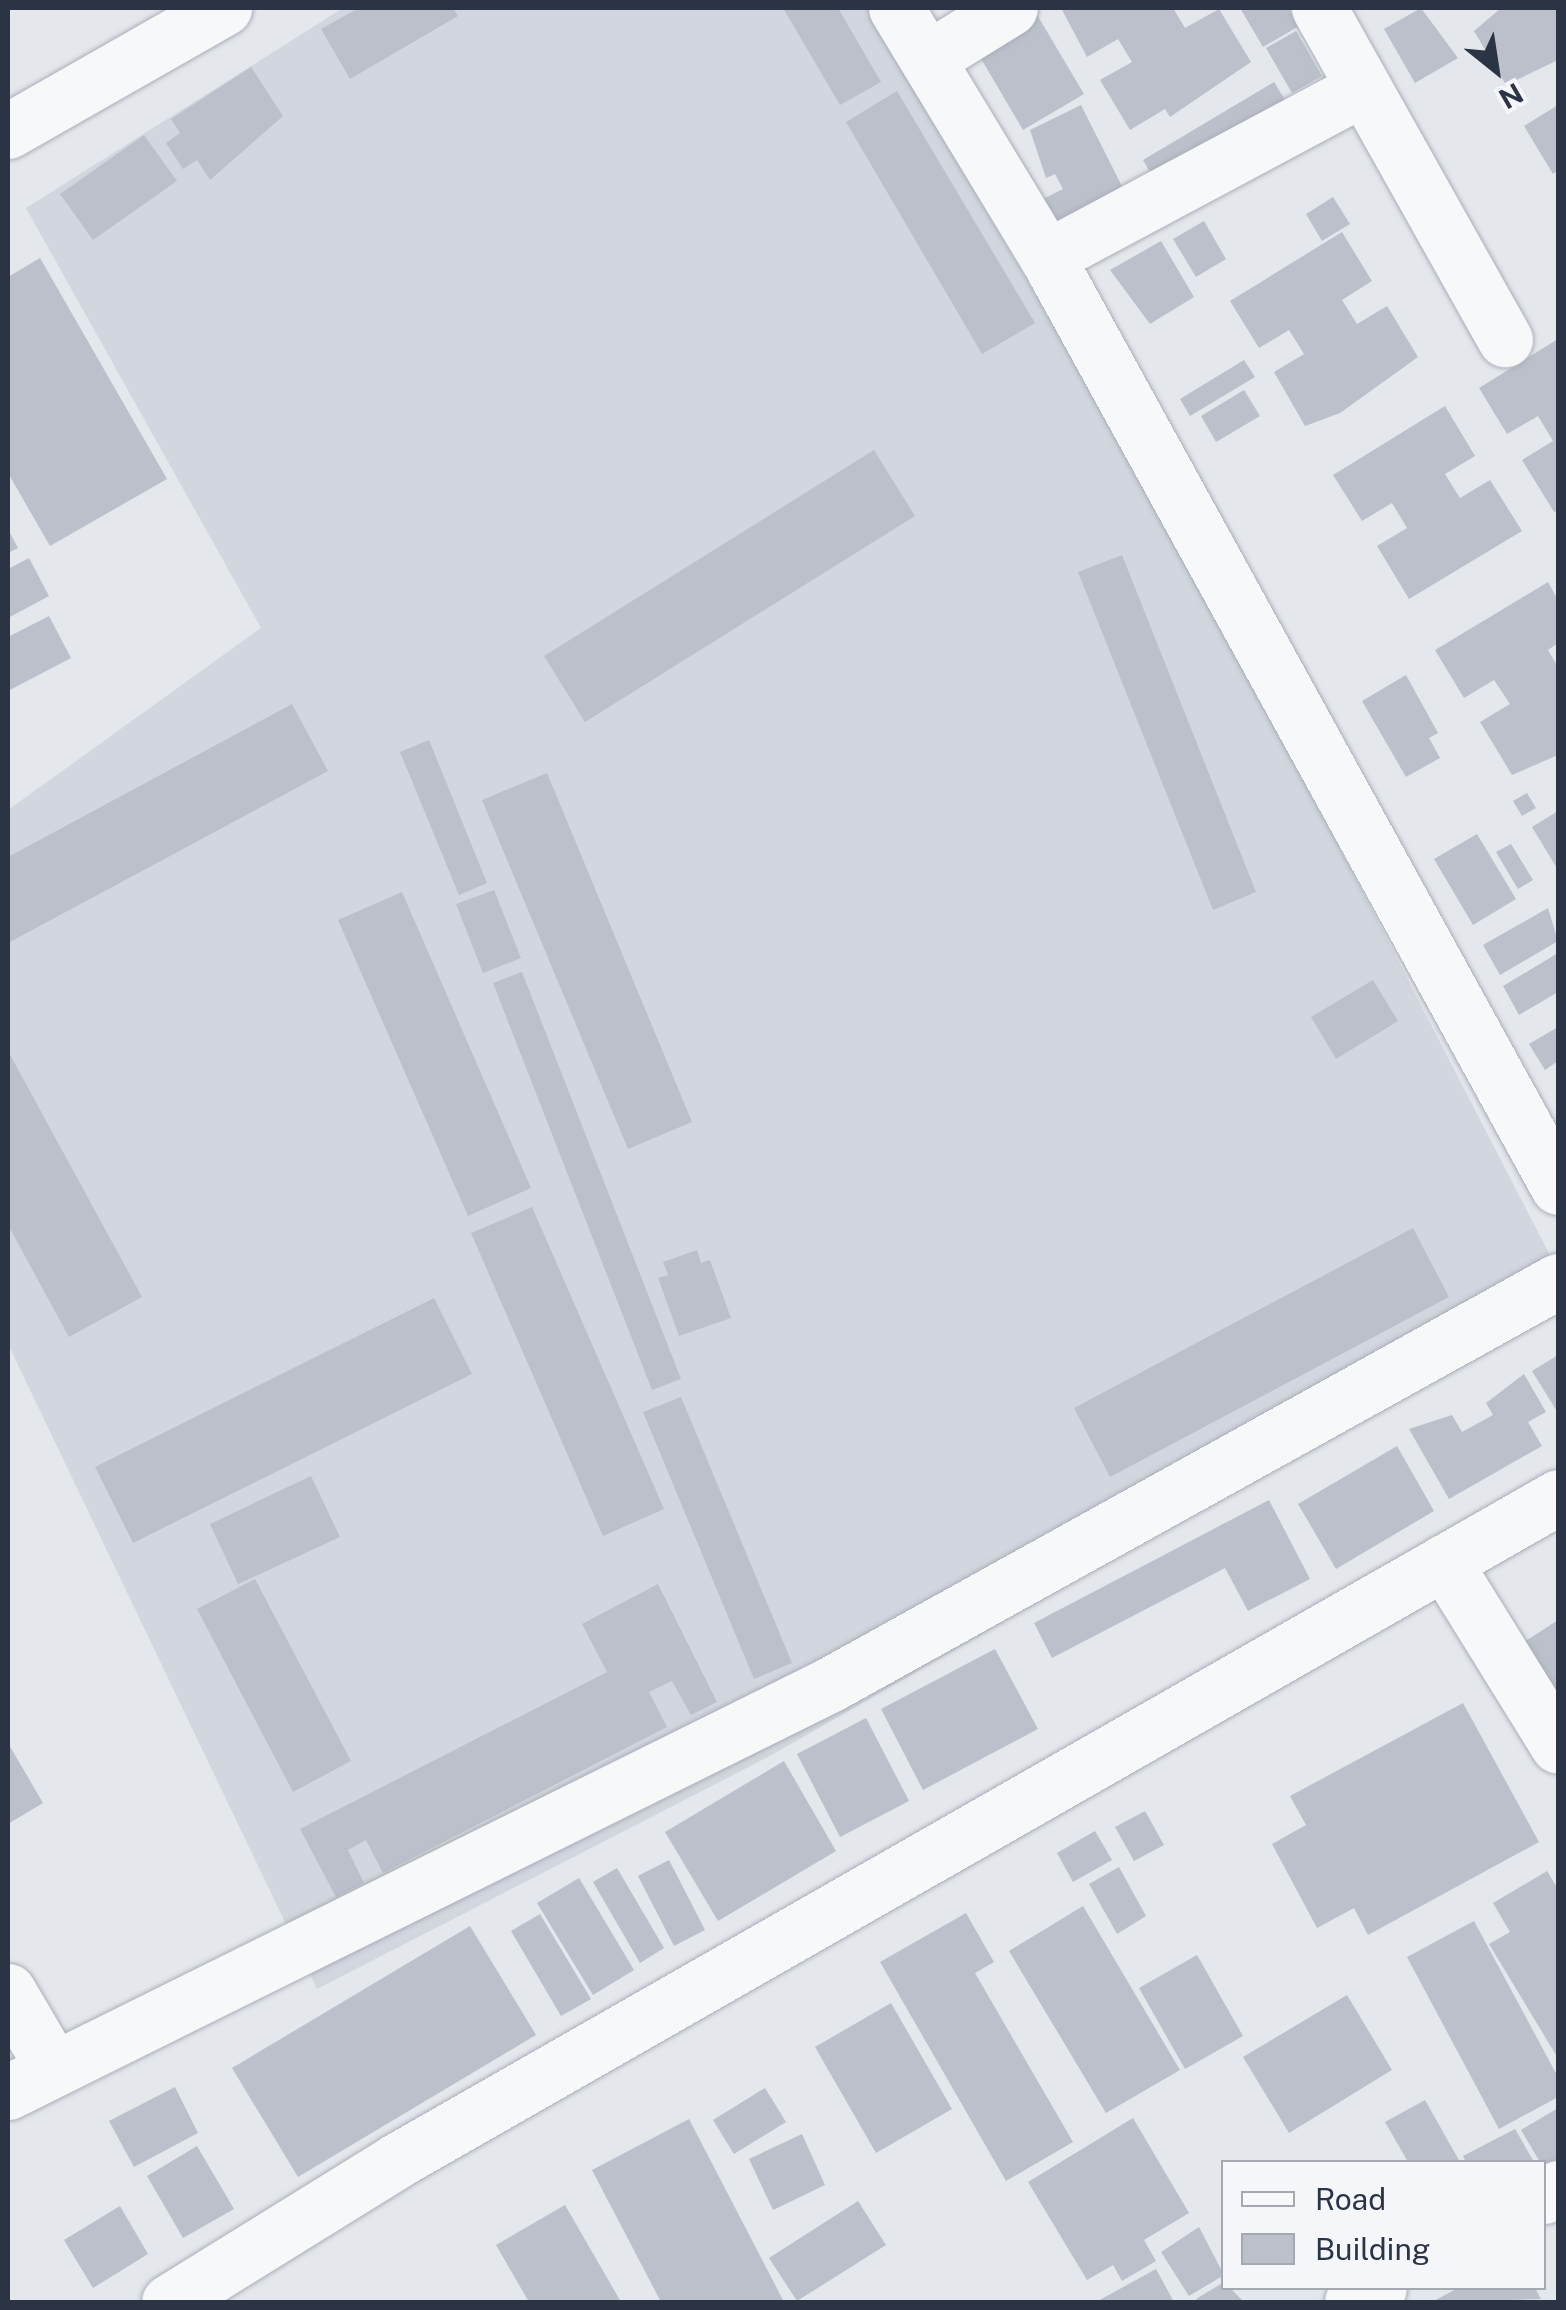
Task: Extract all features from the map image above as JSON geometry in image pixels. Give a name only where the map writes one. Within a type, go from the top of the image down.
[{"type":"street","points":[[8,131],[224,8]]},
{"type":"street","points":[[896,8],[1047,257],[1558,1188]]},
{"type":"street","points":[[929,58],[1010,8]]},
{"type":"street","points":[[1318,8],[1360,90],[1505,339]]},
{"type":"street","points":[[1047,257],[1360,90]]},
{"type":"street","points":[[8,1991],[30,2079],[318,1945],[831,1684],[1558,1281]]},
{"type":"street","points":[[168,2302],[396,2162],[1558,1497]]},
{"type":"street","points":[[1444,1562],[1558,1746]]},
{"type":"street","points":[[1352,2302],[1375,2290]]},
{"type":"shaded area","points":[[343,8],[868,8],[1199,575],[1555,1265],[1512,1330],[770,1756],[317,1989],[8,1344],[8,810],[261,628],[26,208]]},
{"type":"building","points":[[359,8],[453,8],[458,16],[350,79],[321,29]]},
{"type":"building","points":[[783,8],[838,8],[881,82],[840,105]]},
{"type":"building","points":[[1033,8],[1084,94],[1023,130],[970,40]]},
{"type":"building","points":[[1061,8],[1173,8],[1185,28],[1219,9],[1251,62],[1170,117],[1165,109],[1130,130],[1100,80],[1132,62],[1118,39],[1087,57]]},
{"type":"building","points":[[1240,8],[1288,8],[1299,26],[1263,47]]},
{"type":"building","points":[[1421,8],[1458,58],[1415,83],[1384,29]]},
{"type":"building","points":[[1501,8],[1558,8],[1558,60],[1506,85],[1474,31]]},
{"type":"building","points":[[1296,31],[1322,76],[1292,93],[1266,48]]},
{"type":"building","points":[[251,67],[283,116],[210,180],[197,160],[183,169],[166,143],[180,133],[171,119]]},
{"type":"building","points":[[1274,82],[1295,116],[1170,207],[1143,160]]},
{"type":"building","points":[[897,91],[1035,323],[982,354],[846,122]]},
{"type":"building","points":[[1081,105],[1136,214],[1060,238],[1041,200],[1063,189],[1055,174],[1046,178],[1030,130]]},
{"type":"building","points":[[1558,105],[1558,170],[1553,174],[1524,126]]},
{"type":"building","points":[[144,135],[177,181],[93,240],[60,194]]},
{"type":"building","points":[[1333,197],[1350,224],[1322,241],[1306,214]]},
{"type":"building","points":[[1204,221],[1226,259],[1196,277],[1173,239]]},
{"type":"building","points":[[1342,232],[1372,281],[1342,300],[1357,324],[1387,306],[1418,357],[1340,413],[1305,426],[1274,372],[1304,354],[1289,330],[1259,348],[1230,301]]},
{"type":"building","points":[[1161,241],[1194,297],[1150,324],[1110,270]]},
{"type":"building","points":[[40,258],[167,479],[50,546],[8,473],[8,277]]},
{"type":"building","points":[[1558,339],[1558,510],[1554,512],[1522,460],[1553,441],[1538,416],[1507,434],[1479,388]]},
{"type":"building","points":[[1244,360],[1255,377],[1190,416],[1180,399]]},
{"type":"building","points":[[1244,390],[1260,416],[1216,442],[1201,416]]},
{"type":"building","points":[[1445,406],[1475,456],[1445,474],[1460,498],[1490,480],[1522,531],[1409,599],[1377,546],[1407,528],[1392,503],[1362,521],[1333,475]]},
{"type":"building","points":[[874,450],[915,516],[585,722],[544,656]]},
{"type":"building","points":[[8,529],[18,548],[8,553]]},
{"type":"building","points":[[1122,555],[1256,892],[1213,910],[1078,572]]},
{"type":"building","points":[[29,558],[49,596],[8,618],[8,569]]},
{"type":"building","points":[[1548,582],[1558,600],[1558,643],[1548,650],[1558,667],[1558,755],[1512,775],[1480,722],[1510,704],[1494,680],[1464,698],[1435,650]]},
{"type":"building","points":[[49,616],[71,658],[8,691],[8,637]]},
{"type":"building","points":[[1406,675],[1438,733],[1429,738],[1440,758],[1406,777],[1362,701]]},
{"type":"building","points":[[292,704],[328,771],[8,943],[8,857]]},
{"type":"building","points":[[429,740],[487,883],[459,895],[400,752]]},
{"type":"building","points":[[547,773],[692,1122],[628,1149],[482,800]]},
{"type":"building","points":[[1527,793],[1536,808],[1522,816],[1513,801]]},
{"type":"building","points":[[1558,811],[1558,870],[1532,827]]},
{"type":"building","points":[[1477,834],[1516,899],[1473,925],[1434,859]]},
{"type":"building","points":[[1511,844],[1533,880],[1518,889],[1496,852]]},
{"type":"building","points":[[494,890],[521,958],[483,973],[456,904]]},
{"type":"building","points":[[402,892],[531,1188],[468,1216],[338,920]]},
{"type":"building","points":[[1548,908],[1558,941],[1500,975],[1483,945]]},
{"type":"building","points":[[1558,953],[1558,992],[1519,1015],[1503,986]]},
{"type":"building","points":[[522,972],[681,1379],[652,1390],[493,983]]},
{"type":"building","points":[[1373,980],[1398,1021],[1336,1059],[1311,1017]]},
{"type":"building","points":[[1558,1027],[1558,1061],[1545,1070],[1529,1044]]},
{"type":"building","points":[[8,1051],[142,1297],[69,1337],[8,1225]]},
{"type":"building","points":[[532,1207],[664,1509],[603,1536],[471,1233]]},
{"type":"building","points":[[1413,1228],[1449,1297],[1110,1477],[1074,1408]]},
{"type":"building","points":[[697,1250],[701,1263],[710,1260],[731,1318],[679,1336],[658,1278],[668,1275],[663,1262]]},
{"type":"building","points":[[434,1298],[472,1374],[133,1543],[95,1467]]},
{"type":"building","points":[[1558,1355],[1558,1413],[1532,1371]]},
{"type":"building","points":[[1524,1374],[1546,1412],[1528,1422],[1542,1446],[1449,1499],[1409,1429],[1452,1415],[1462,1432],[1493,1415],[1486,1403]]},
{"type":"building","points":[[681,1397],[792,1663],[754,1679],[643,1412]]},
{"type":"building","points":[[1397,1446],[1434,1511],[1336,1569],[1298,1504]]},
{"type":"building","points":[[311,1476],[340,1537],[238,1584],[210,1524]]},
{"type":"building","points":[[1269,1500],[1310,1579],[1248,1611],[1225,1568],[1052,1658],[1034,1623]]},
{"type":"building","points":[[255,1579],[351,1761],[293,1792],[197,1609]]},
{"type":"building","points":[[658,1584],[717,1702],[691,1715],[672,1681],[649,1692],[667,1727],[383,1873],[366,1840],[348,1850],[364,1883],[336,1897],[300,1829],[607,1672],[582,1624]]},
{"type":"building","points":[[1558,1620],[1558,1709],[1518,1646]]},
{"type":"building","points":[[995,1649],[1038,1729],[923,1790],[881,1709]]},
{"type":"building","points":[[1463,1703],[1539,1842],[1368,1935],[1354,1908],[1317,1928],[1272,1844],[1306,1825],[1290,1796]]},
{"type":"building","points":[[866,1718],[909,1801],[840,1837],[797,1754]]},
{"type":"building","points":[[8,1743],[43,1803],[8,1824]]},
{"type":"building","points":[[784,1761],[836,1851],[718,1921],[665,1832]]},
{"type":"building","points":[[1145,1811],[1164,1845],[1134,1861],[1115,1827]]},
{"type":"building","points":[[1095,1831],[1112,1860],[1073,1882],[1057,1853]]},
{"type":"building","points":[[669,1860],[705,1930],[674,1946],[638,1876]]},
{"type":"building","points":[[1119,1867],[1146,1916],[1117,1934],[1089,1884]]},
{"type":"building","points":[[617,1868],[664,1948],[640,1963],[593,1882]]},
{"type":"building","points":[[1547,1871],[1558,1889],[1556,2055],[1489,1944],[1510,1932],[1493,1903]]},
{"type":"building","points":[[579,1878],[634,1970],[593,1995],[537,1903]]},
{"type":"building","points":[[1083,1906],[1180,2070],[1106,2113],[1009,1951]]},
{"type":"building","points":[[966,1913],[994,1962],[975,1973],[1073,2142],[1006,2181],[880,1962]]},
{"type":"building","points":[[540,1914],[591,1999],[561,2016],[511,1931]]},
{"type":"building","points":[[1474,1921],[1558,2077],[1558,2097],[1499,2129],[1407,1957]]},
{"type":"building","points":[[470,1926],[536,2035],[298,2177],[232,2068]]},
{"type":"building","points":[[1197,1955],[1243,2036],[1185,2069],[1139,1988]]},
{"type":"building","points":[[1347,1995],[1392,2070],[1289,2133],[1243,2057]]},
{"type":"building","points":[[891,2003],[952,2109],[876,2153],[815,2047]]},
{"type":"building","points":[[175,2087],[198,2133],[134,2167],[109,2121]]},
{"type":"building","points":[[765,2088],[786,2122],[734,2154],[713,2120]]},
{"type":"building","points":[[1425,2100],[1459,2160],[1407,2160],[1385,2122]]},
{"type":"building","points":[[1558,2108],[1558,2168],[1546,2169],[1546,2160],[1539,2160],[1521,2130]]},
{"type":"building","points":[[1133,2118],[1189,2213],[1144,2240],[1156,2261],[1122,2281],[1113,2265],[1087,2280],[1028,2182]]},
{"type":"building","points":[[689,2119],[784,2302],[661,2302],[592,2170]]},
{"type":"building","points":[[1515,2129],[1533,2160],[1465,2160],[1463,2156]]},
{"type":"building","points":[[802,2134],[825,2185],[773,2210],[749,2159]]},
{"type":"building","points":[[197,2146],[234,2209],[183,2238],[147,2176]]},
{"type":"building","points":[[858,2201],[886,2245],[797,2301],[769,2258]]},
{"type":"building","points":[[565,2205],[621,2302],[529,2302],[496,2245]]},
{"type":"building","points":[[120,2206],[148,2254],[93,2288],[64,2240]]},
{"type":"building","points":[[1199,2227],[1221,2269],[1221,2277],[1189,2296],[1161,2252]]},
{"type":"building","points":[[1156,2269],[1174,2302],[1096,2302]]},
{"type":"building","points":[[1221,2284],[1221,2290],[1232,2290],[1244,2302],[1198,2302],[1196,2299]]},
{"type":"building","points":[[1454,2290],[1536,2290],[1541,2299],[1432,2302]]}]
